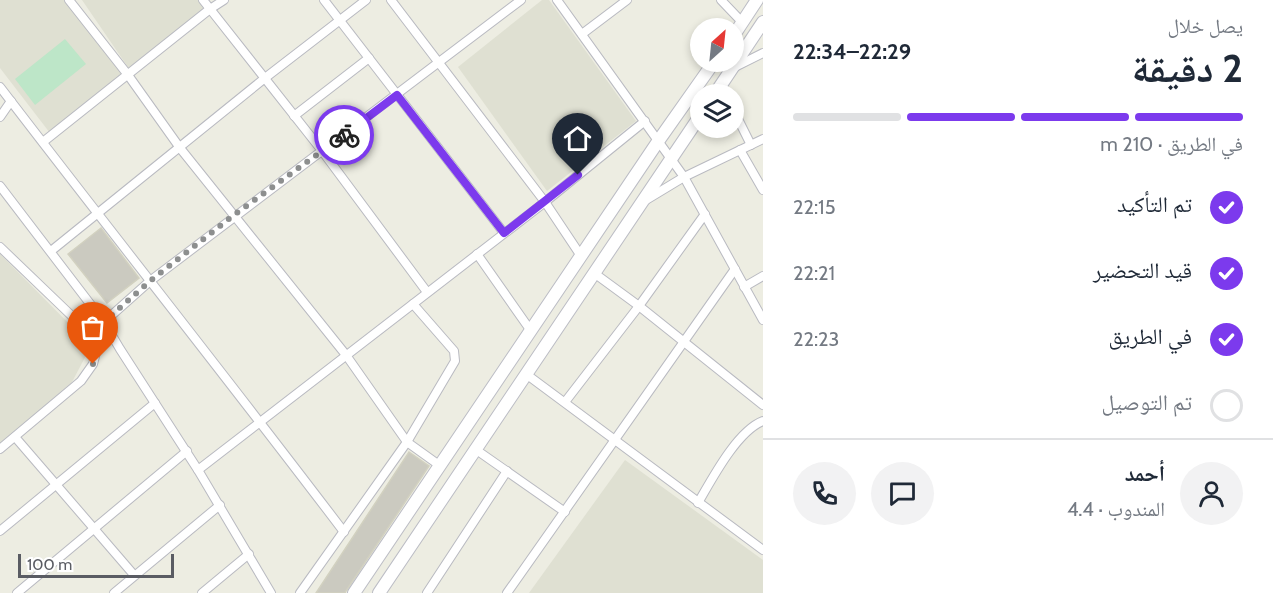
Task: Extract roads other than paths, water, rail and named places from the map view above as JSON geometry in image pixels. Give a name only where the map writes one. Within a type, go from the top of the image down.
[{"type":"main road","points":[[744,19],[757,0]]},
{"type":"main road","points":[[744,52],[763,22]]},
{"type":"main road","points":[[354,593],[707,72]]},
{"type":"main road","points":[[379,593],[690,130]]},
{"type":"street","points":[[69,0],[128,75],[180,148],[346,355],[407,442],[439,465]]},
{"type":"street","points":[[203,0],[322,152],[427,292]]},
{"type":"street","points":[[43,142],[224,0]]},
{"type":"street","points":[[324,0],[504,233]]},
{"type":"street","points":[[51,251],[265,78],[366,0]]},
{"type":"street","points":[[391,0],[545,202],[581,256]]},
{"type":"street","points":[[0,449],[81,381],[90,370],[104,322],[150,281],[234,215],[322,152],[521,0]]},
{"type":"street","points":[[557,0],[684,177],[763,320]]},
{"type":"street","points":[[582,34],[627,0]]},
{"type":"street","points":[[722,0],[738,18]]},
{"type":"street","points":[[744,63],[763,53]]},
{"type":"street","points":[[294,116],[369,58]]},
{"type":"street","points":[[0,87],[344,532]]},
{"type":"street","points":[[0,117],[11,101]]},
{"type":"street","points":[[198,470],[545,202],[645,121]]},
{"type":"street","points":[[744,131],[751,145]]},
{"type":"street","points":[[643,202],[684,177],[763,139]]},
{"type":"street","points":[[740,150],[763,190]]},
{"type":"street","points":[[0,186],[104,322],[187,451],[271,593]]},
{"type":"street","points":[[565,402],[639,306],[705,214]]},
{"type":"street","points":[[0,247],[98,344]]},
{"type":"street","points":[[477,254],[531,332]]},
{"type":"street","points":[[507,593],[735,269]]},
{"type":"street","points":[[594,273],[763,405]]},
{"type":"street","points":[[744,287],[763,276]]},
{"type":"street","points":[[300,593],[407,442],[456,356],[451,346],[413,304]]},
{"type":"street","points":[[526,374],[763,550]]},
{"type":"street","points":[[0,531],[155,403]]},
{"type":"street","points":[[698,502],[742,437],[752,427],[763,421]]},
{"type":"street","points":[[15,437],[54,485],[134,575]]},
{"type":"street","points":[[475,449],[565,512]]},
{"type":"street","points":[[17,593],[187,451]]},
{"type":"street","points":[[427,593],[507,471]]},
{"type":"street","points":[[114,593],[219,505]]},
{"type":"street","points":[[202,593],[249,554]]}]
